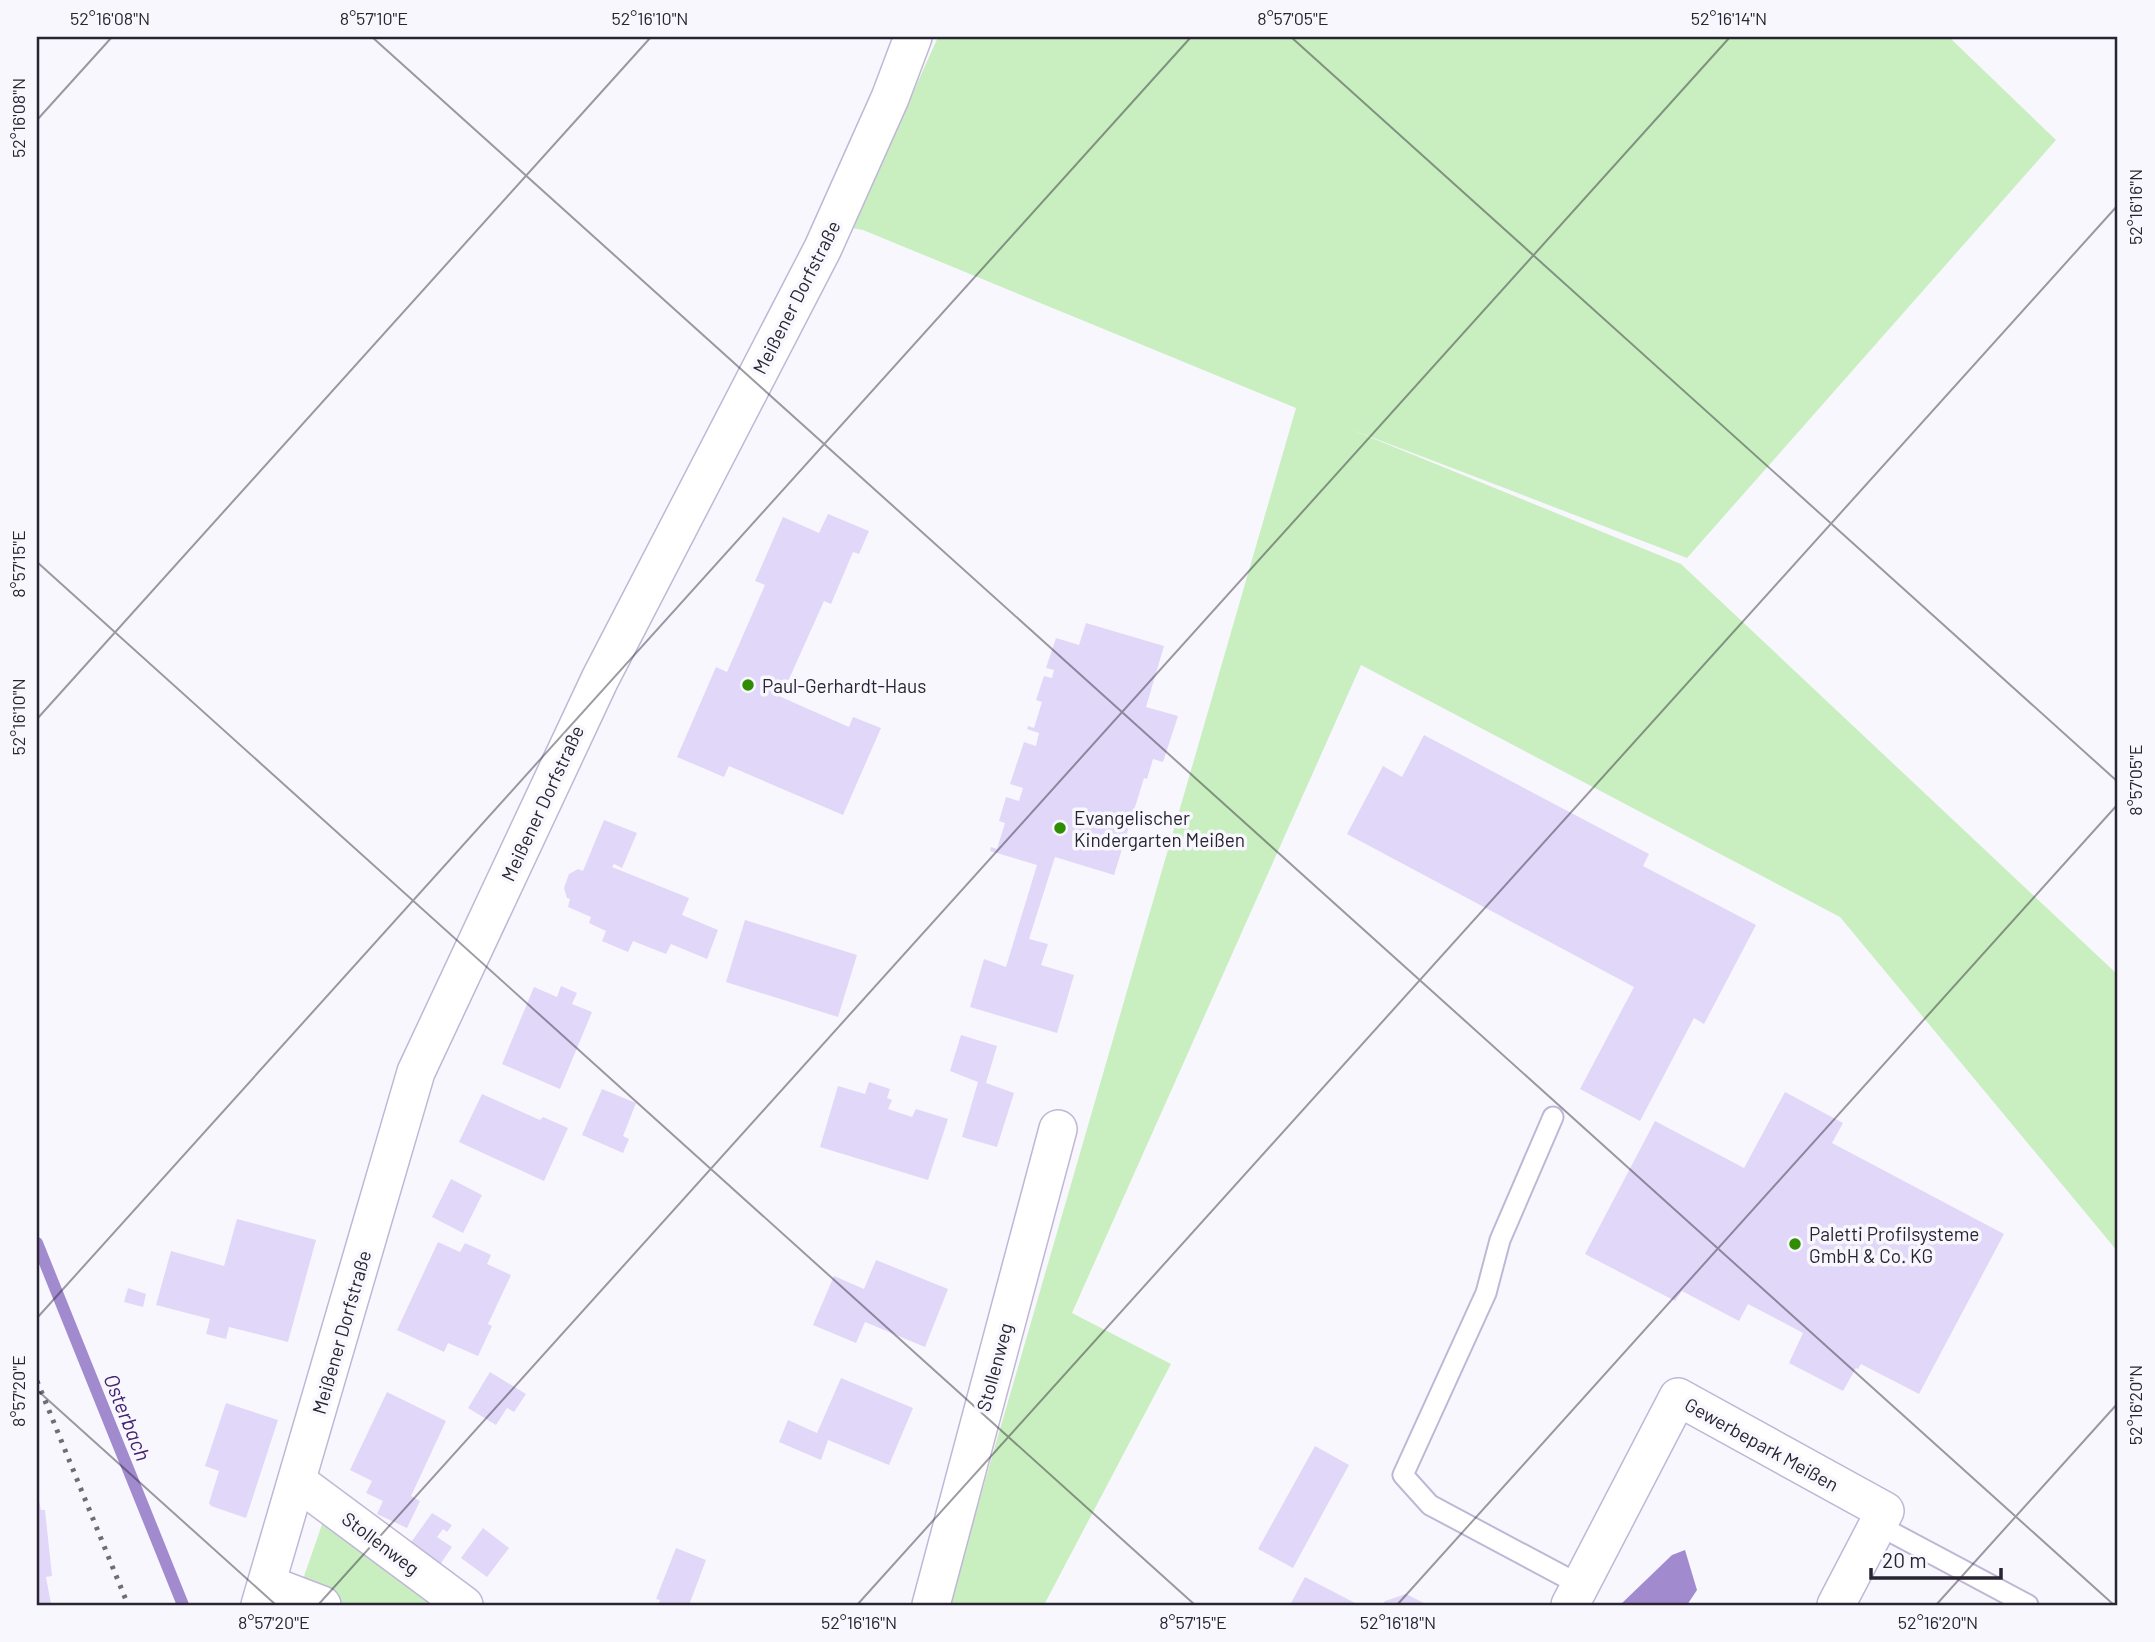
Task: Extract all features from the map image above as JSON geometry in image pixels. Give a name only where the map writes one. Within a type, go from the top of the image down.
[{"type":"street","name":"Meißener Dorfstraße","points":[[264,1594],[416,1072],[600,679],[823,248],[890,98],[913,37]]},
{"type":"street","name":"Stollenweg","points":[[931,1605],[1058,1129]]},
{"type":"street","name":"Gewerbepark Meißen","points":[[1575,1595],[1678,1397],[1885,1511],[1878,1525]]},
{"type":"street","name":"Stollenweg","points":[[298,1481],[464,1605]]},
{"type":"street","points":[[1836,1605],[1878,1525]]},
{"type":"street","points":[[264,1594],[322,1605]]},
{"type":"lane","points":[[1553,1118],[1500,1240],[1486,1293],[1403,1475],[1430,1505],[1575,1595]]},
{"type":"lane","points":[[1878,1525],[2028,1605]]},
{"type":"green space","points":[[938,37],[1949,37],[2056,140],[1687,558],[1350,429],[1681,564],[2118,975],[2118,1252],[1840,917],[1361,665],[1072,1313],[1171,1364],[1044,1605],[949,1605],[1296,408],[863,230],[852,228]]},
{"type":"green space","points":[[325,1516],[445,1605],[294,1605]]},
{"type":"shaded area","points":[[1685,1550],[1697,1590],[1687,1605],[1620,1605],[1672,1555]]},
{"type":"building","name":"Paul-Gerhardt-Haus","points":[[828,514],[869,531],[859,554],[853,552],[831,604],[824,601],[781,697],[849,727],[853,717],[881,728],[843,815],[729,766],[724,777],[677,757],[716,667],[727,672],[765,585],[755,581],[783,517],[819,533]]},
{"type":"building","points":[[1086,623],[1164,646],[1146,707],[1178,716],[1163,762],[1153,759],[1147,779],[1144,778],[1114,875],[1055,857],[1029,939],[1048,944],[1041,965],[1074,975],[1057,1033],[970,1007],[984,959],[1006,967],[1037,865],[990,851],[991,847],[997,849],[1005,823],[999,821],[1006,797],[1019,801],[1023,788],[1010,784],[1024,742],[1036,746],[1039,733],[1027,729],[1028,726],[1034,728],[1042,702],[1036,700],[1044,676],[1052,678],[1054,670],[1046,668],[1056,638],[1079,645]]},
{"type":"building","points":[[1424,735],[1649,854],[1643,866],[1756,925],[1704,1024],[1694,1018],[1640,1121],[1580,1089],[1634,987],[1347,834],[1383,766],[1402,777]]},
{"type":"building","points":[[604,820],[637,833],[622,868],[614,864],[612,867],[689,898],[682,915],[718,930],[707,959],[671,944],[666,954],[633,941],[628,952],[602,941],[606,931],[589,923],[591,917],[568,907],[570,899],[567,898],[564,888],[569,874],[578,869],[583,871]]},
{"type":"building","points":[[745,920],[857,955],[838,1017],[726,982]]},
{"type":"building","points":[[561,986],[577,993],[572,1004],[592,1012],[560,1089],[502,1064],[534,987],[557,997]]},
{"type":"building","points":[[961,1035],[997,1046],[986,1083],[1014,1093],[997,1147],[962,1137],[978,1082],[950,1071]]},
{"type":"building","points":[[869,1082],[890,1089],[887,1098],[892,1100],[888,1109],[912,1117],[916,1109],[948,1119],[928,1180],[820,1147],[838,1086],[865,1094]]},
{"type":"building","points":[[602,1089],[636,1103],[623,1136],[629,1139],[623,1153],[582,1135]]},
{"type":"building","name":"Paletti Profilsysteme GmbH & Co. KG","points":[[1785,1092],[1843,1123],[1832,1143],[2004,1234],[1919,1394],[1861,1364],[1843,1391],[1789,1363],[1803,1333],[1748,1304],[1739,1321],[1682,1291],[1675,1301],[1585,1254],[1655,1121],[1744,1168]]},
{"type":"building","points":[[482,1094],[540,1120],[543,1117],[568,1128],[544,1181],[459,1142]]},
{"type":"building","points":[[451,1179],[482,1195],[463,1233],[432,1217]]},
{"type":"building","points":[[237,1219],[316,1240],[288,1342],[229,1327],[226,1339],[206,1334],[210,1319],[156,1305],[171,1251],[224,1266]]},
{"type":"building","points":[[438,1242],[460,1252],[465,1243],[485,1252],[491,1255],[487,1264],[511,1275],[488,1324],[492,1326],[478,1356],[448,1343],[444,1352],[397,1330]]},
{"type":"building","points":[[876,1260],[948,1289],[925,1347],[865,1322],[856,1343],[813,1325],[834,1276],[864,1289]]},
{"type":"building","points":[[128,1288],[146,1294],[143,1307],[124,1302]]},
{"type":"building","points":[[490,1372],[526,1394],[514,1412],[507,1408],[496,1425],[468,1408]]},
{"type":"building","points":[[841,1378],[913,1408],[889,1465],[828,1440],[821,1460],[779,1442],[788,1420],[817,1433]]},
{"type":"building","points":[[387,1392],[446,1421],[411,1496],[420,1501],[407,1528],[377,1514],[383,1501],[366,1493],[372,1481],[350,1470]]},
{"type":"building","points":[[226,1403],[278,1420],[246,1518],[209,1503],[219,1471],[205,1466]]},
{"type":"building","points":[[1315,1446],[1349,1465],[1293,1568],[1258,1549]]},
{"type":"building","points":[[37,1491],[41,1510],[45,1510],[52,1576],[46,1577],[51,1604],[40,1605],[37,1605]]},
{"type":"building","points":[[432,1513],[452,1525],[447,1532],[443,1529],[437,1537],[452,1547],[437,1569],[407,1548]]},
{"type":"building","points":[[483,1528],[509,1548],[487,1577],[461,1558]]},
{"type":"building","points":[[676,1548],[706,1560],[689,1605],[658,1605],[660,1600],[656,1599]]},
{"type":"building","points":[[1305,1577],[1359,1605],[1290,1605]]},
{"type":"building","points":[[1406,1594],[1428,1605],[1382,1605],[1385,1601]]},
{"type":"waterway","name":"Osterbach","points":[[37,1243],[183,1605]]},
{"type":"railway","points":[[37,1381],[128,1605]]},
{"type":"place","name":"Paul-Gerhardt-Haus","points":[[748,685]]},
{"type":"place","name":"Evangelischer Kindergarten Meißen","points":[[1060,828]]},
{"type":"place","name":"Paletti Profilsysteme GmbH & Co. KG","points":[[1795,1244]]}]
